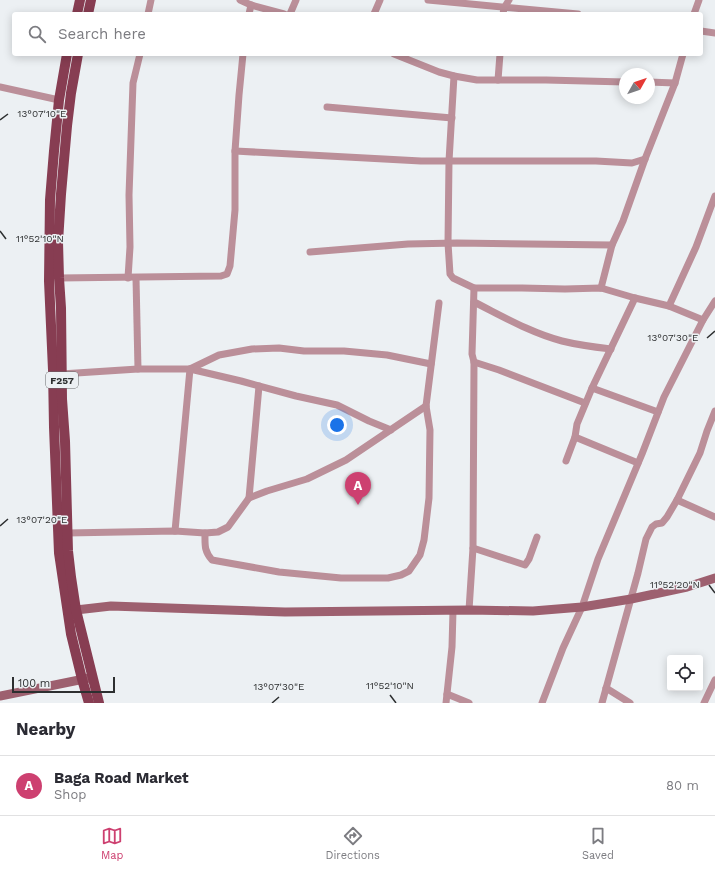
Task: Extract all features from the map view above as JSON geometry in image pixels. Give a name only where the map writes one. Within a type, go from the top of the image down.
[{"type":"main road","points":[[77,12],[80,0]]},
{"type":"main road","points":[[88,12],[91,0]]},
{"type":"main road","name":"F257","points":[[68,56],[59,100],[50,200],[49,281],[53,364],[56,493],[59,553],[71,634],[89,703]]},
{"type":"main road","name":"F257","points":[[78,56],[71,93],[63,159],[58,242],[61,308],[61,374],[68,552],[76,610],[99,703]]},
{"type":"street","points":[[148,12],[151,0]]},
{"type":"street","points":[[240,0],[251,5],[277,12]]},
{"type":"street","points":[[291,12],[296,0]]},
{"type":"street","points":[[375,12],[380,0]]},
{"type":"street","points":[[428,0],[503,11],[528,12]]},
{"type":"street","points":[[503,11],[509,0]]},
{"type":"street","points":[[695,12],[699,0]]},
{"type":"street","points":[[250,12],[251,5]]},
{"type":"street","points":[[703,31],[715,33]]},
{"type":"street","points":[[138,369],[130,247],[129,195],[133,83],[140,56]]},
{"type":"street","points":[[59,278],[221,276],[227,274],[230,266],[235,210],[236,151],[243,56]]},
{"type":"street","points":[[399,56],[439,72],[478,80],[619,82]]},
{"type":"street","points":[[498,80],[500,56]]},
{"type":"street","points":[[601,288],[612,245],[623,221],[645,159],[675,83],[682,56]]},
{"type":"street","points":[[454,76],[449,161],[448,243],[450,274],[453,278],[474,288],[601,288],[669,306],[703,320]]},
{"type":"street","points":[[655,82],[675,83]]},
{"type":"street","points":[[0,87],[59,100]]},
{"type":"street","points":[[328,107],[452,118]]},
{"type":"street","points":[[236,151],[421,161],[596,161],[632,163],[645,159]]},
{"type":"street","points":[[669,306],[696,247],[715,196]]},
{"type":"street","points":[[310,252],[408,244],[448,243],[612,245]]},
{"type":"street","points":[[469,610],[473,548],[474,362],[472,354],[474,288]]},
{"type":"street","points":[[566,461],[585,403],[635,298]]},
{"type":"street","points":[[542,703],[563,648],[582,607],[598,559],[664,397],[703,320],[715,301]]},
{"type":"street","points":[[205,533],[205,547],[207,554],[212,560],[278,572],[341,578],[388,578],[401,575],[409,571],[420,555],[424,540],[429,498],[430,430],[426,406],[439,302]]},
{"type":"street","points":[[474,302],[540,334],[562,341],[611,349]]},
{"type":"street","points":[[190,369],[219,355],[252,349],[279,348],[304,351],[344,351],[387,355],[431,364]]},
{"type":"street","points":[[474,362],[585,403]]},
{"type":"street","points":[[61,374],[138,369],[190,369],[337,405],[368,421],[391,430]]},
{"type":"street","points":[[175,531],[190,369]]},
{"type":"street","points":[[68,533],[175,531],[205,533],[218,532],[228,527],[249,498],[259,386]]},
{"type":"street","points":[[592,388],[658,412]]},
{"type":"street","points":[[249,498],[267,491],[307,480],[346,460],[426,406]]},
{"type":"street","points":[[602,703],[646,539],[652,527],[656,524],[662,523],[677,500],[700,453],[715,411]]},
{"type":"street","points":[[575,437],[638,463]]},
{"type":"street","points":[[677,500],[715,517]]},
{"type":"street","points":[[473,548],[525,565],[529,559],[537,537]]},
{"type":"street","points":[[76,610],[111,606],[285,612],[469,610],[533,611],[582,607],[631,599],[687,587],[715,578]]},
{"type":"street","points":[[446,703],[454,611]]},
{"type":"street","points":[[0,696],[93,678]]},
{"type":"street","points":[[704,703],[715,680]]},
{"type":"street","points":[[606,688],[630,703]]},
{"type":"street","points":[[447,694],[469,703]]},
{"type":"place","name":"Baga Road Market","points":[[358,505]]}]
